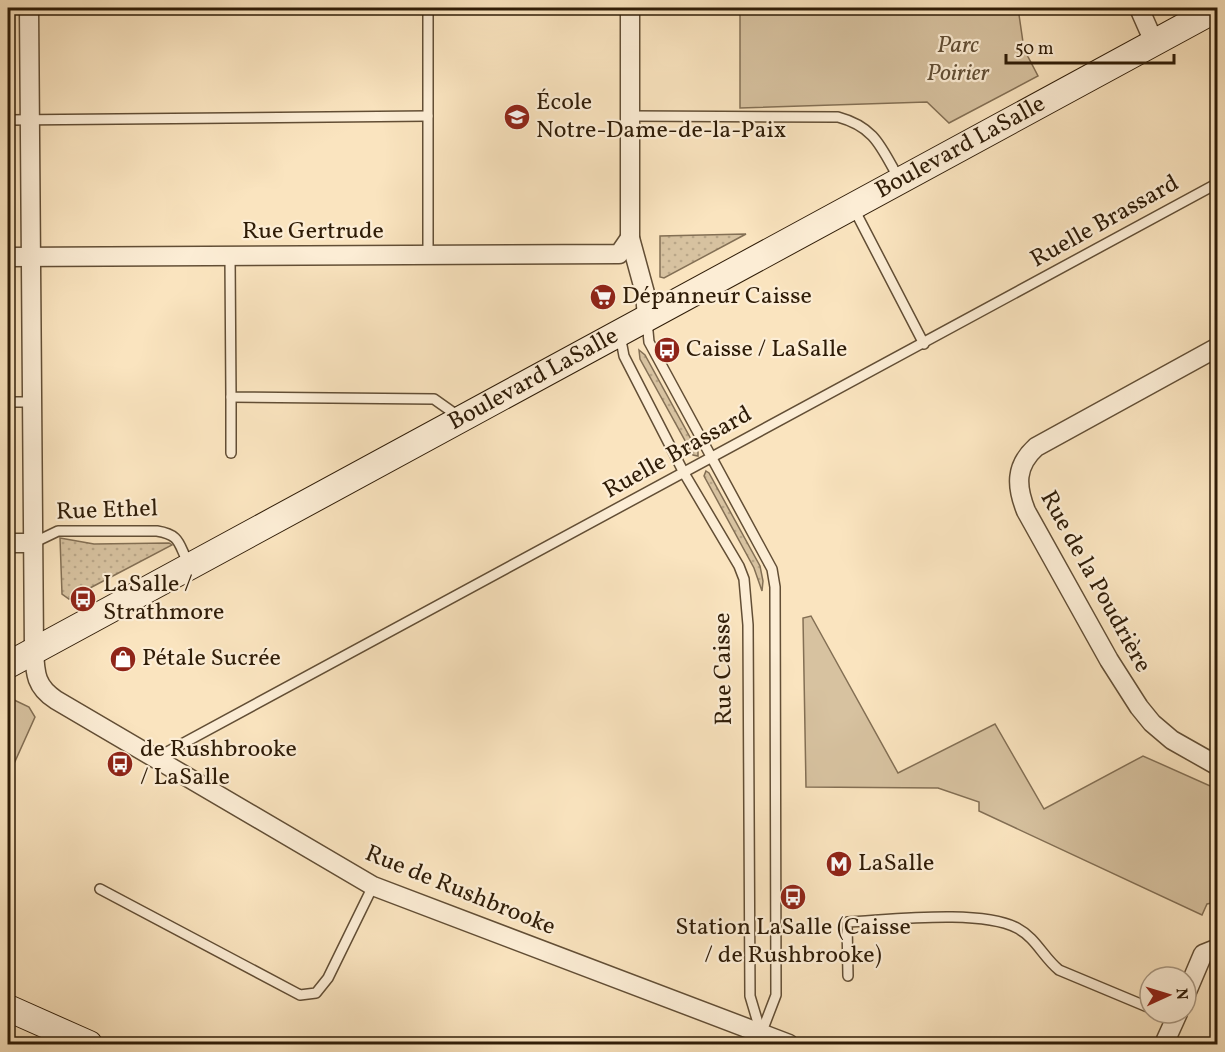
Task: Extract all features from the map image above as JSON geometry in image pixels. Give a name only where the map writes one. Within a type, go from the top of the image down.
[{"type":"main road","name":"Boulevard LaSalle","points":[[8,665],[1218,8]]},
{"type":"main road","points":[[8,1008],[89,1044]]},
{"type":"street","name":"Rue de Rushbrooke","points":[[29,8],[34,651],[37,681],[48,694],[374,886],[789,1044]]},
{"type":"street","points":[[630,8],[630,238],[645,293],[646,318]]},
{"type":"street","points":[[1139,8],[1154,42]]},
{"type":"street","name":"Rue Gertrude","points":[[8,257],[619,254],[630,238]]},
{"type":"street","name":"Rue de la Poudrière","points":[[1218,347],[1036,447],[1026,455],[1018,476],[1019,493],[1026,511],[1126,689],[1152,723],[1172,740],[1218,766]]},
{"type":"street","name":"Rue Ethel","points":[[8,543],[33,543]]},
{"type":"street","points":[[1198,966],[1203,954],[1218,948]]},
{"type":"street","points":[[1164,1044],[1169,1025]]},
{"type":"lane","points":[[428,8],[428,256]]},
{"type":"lane","points":[[8,120],[428,116]]},
{"type":"lane","points":[[631,116],[838,117],[858,122],[872,132],[900,181]]},
{"type":"lane","name":"Ruelle Brassard","points":[[156,758],[1218,183]]},
{"type":"lane","points":[[852,207],[924,344]]},
{"type":"lane","points":[[230,257],[231,453]]},
{"type":"lane","points":[[646,318],[649,342],[772,569],[775,587],[776,995],[761,1034]]},
{"type":"lane","name":"Rue Caisse","points":[[620,333],[624,356],[684,473],[744,579],[748,625],[750,996],[761,1034]]},
{"type":"lane","points":[[231,397],[434,399],[462,418]]},
{"type":"lane","points":[[8,402],[32,402]]},
{"type":"lane","name":"Rue Ethel","points":[[33,543],[58,531],[171,533],[179,541],[191,566]]},
{"type":"lane","points":[[100,889],[300,995],[316,993],[328,978],[374,886]]},
{"type":"lane","points":[[848,976],[847,922],[959,918],[994,921],[1016,927],[1032,938],[1047,961],[1059,970],[1138,1003]]},
{"type":"green space","name":"Parc Poirier","points":[[740,8],[1018,8],[1024,49],[1038,76],[949,123],[927,102],[740,108]]},
{"type":"green space","points":[[746,234],[664,278],[660,277],[660,236]]},
{"type":"green space","points":[[639,350],[645,355],[698,452],[698,456],[693,455],[640,359]]},
{"type":"green space","points":[[706,471],[760,566],[762,591],[754,568],[704,476]]},
{"type":"green space","points":[[60,538],[94,544],[169,543],[172,545],[69,599],[62,594]]},
{"type":"green space","points":[[811,616],[898,773],[995,724],[1044,809],[1143,756],[1217,789],[1217,902],[1207,904],[1202,915],[979,811],[979,802],[938,788],[806,787],[803,618]]},
{"type":"green space","points":[[8,699],[29,707],[35,717],[8,777]]},
{"type":"place","name":"École Notre-Dame-de-la-Paix","points":[[517,117]]},
{"type":"place","name":"Dépanneur Caisse","points":[[603,297]]},
{"type":"place","name":"Caisse / LaSalle","points":[[667,350]]},
{"type":"place","name":"LaSalle / Strathmore","points":[[83,599]]},
{"type":"place","name":"Pétale Sucrée","points":[[123,659]]},
{"type":"place","name":"de Rushbrooke / LaSalle","points":[[120,764]]},
{"type":"place","name":"LaSalle","points":[[839,864]]},
{"type":"place","name":"Station LaSalle (Caisse / de Rushbrooke)","points":[[793,897]]}]
